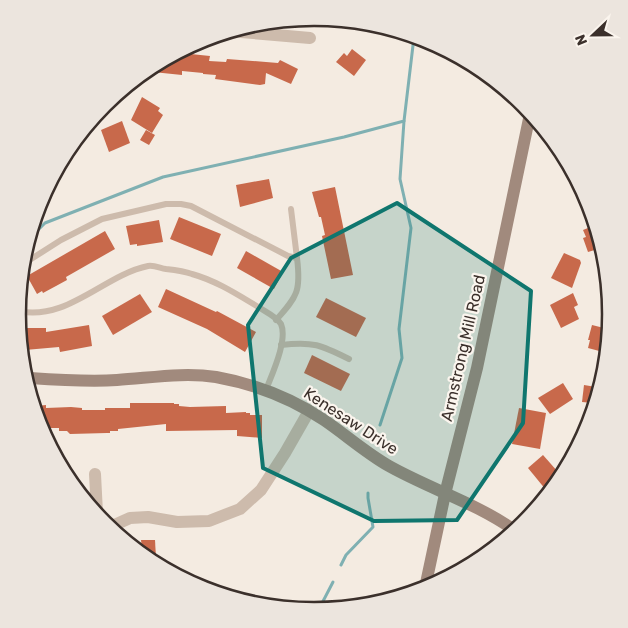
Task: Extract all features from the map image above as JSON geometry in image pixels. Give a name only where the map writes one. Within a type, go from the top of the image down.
[{"type":"street","points":[[253,33],[310,38]]},
{"type":"street","name":"Armstrong Mill Road","points":[[427,579],[445,494],[478,368],[528,122]]},
{"type":"street","name":"Kenesaw Drive","points":[[34,378],[89,381],[189,374],[215,377],[266,390],[309,411],[387,465],[497,518],[512,522]]},
{"type":"street","points":[[118,524],[130,518],[148,517],[177,522],[209,522],[240,509],[260,490],[286,453],[309,411]]},
{"type":"street","points":[[95,474],[96,502]]},
{"type":"street","name":"Kenesaw Drive","points":[[497,518],[508,526]]},
{"type":"lane","points":[[32,257],[102,219],[166,204],[181,204],[191,206],[288,256],[297,258]]},
{"type":"lane","points":[[276,320],[290,305],[297,292],[300,279],[291,209]]},
{"type":"lane","points":[[26,313],[45,312],[66,305],[135,270],[151,266],[192,274],[226,288],[280,324],[283,338],[266,390]]},
{"type":"lane","points":[[281,345],[313,343],[349,359]]},
{"type":"highlighted area","points":[[397,203],[531,291],[523,423],[457,520],[374,521],[263,468],[248,325],[291,258]]},
{"type":"building","points":[[352,49],[366,60],[354,76],[336,62],[344,53],[347,56]]},
{"type":"building","points":[[191,54],[210,56],[209,61],[226,62],[227,59],[278,63],[280,60],[298,69],[291,84],[266,73],[265,84],[260,85],[215,79],[216,75],[203,73],[182,71],[182,75],[158,73]]},
{"type":"building","points":[[142,97],[160,108],[158,111],[163,115],[152,133],[131,120]]},
{"type":"building","points":[[122,121],[130,143],[109,152],[101,130]]},
{"type":"building","points":[[146,130],[155,135],[149,145],[140,140]]},
{"type":"building","points":[[269,179],[273,198],[240,207],[236,185]]},
{"type":"building","points":[[335,187],[353,275],[331,279],[322,236],[325,235],[312,192]]},
{"type":"building","points":[[179,217],[221,234],[212,256],[170,239]]},
{"type":"building","points":[[159,220],[163,242],[137,246],[137,244],[130,245],[126,226]]},
{"type":"building","points":[[588,228],[594,250],[588,252],[583,238],[586,237],[583,230]]},
{"type":"building","points":[[105,231],[115,249],[66,277],[67,280],[43,293],[42,291],[37,294],[29,279],[29,275]]},
{"type":"building","points":[[246,251],[283,272],[274,289],[237,268]]},
{"type":"building","points":[[564,253],[580,260],[581,263],[572,288],[551,278]]},
{"type":"building","points":[[166,289],[217,311],[256,332],[245,352],[207,329],[158,307]]},
{"type":"building","points":[[573,293],[578,305],[574,307],[579,319],[561,328],[550,305]]},
{"type":"building","points":[[140,294],[152,312],[113,335],[102,316]]},
{"type":"building","points":[[326,298],[366,318],[356,337],[316,317]]},
{"type":"building","points":[[89,325],[92,346],[60,352],[59,347],[29,350],[27,328],[46,328],[46,332]]},
{"type":"building","points":[[592,325],[601,327],[599,351],[588,348],[590,340],[588,340]]},
{"type":"building","points":[[312,355],[350,374],[341,391],[304,373]]},
{"type":"building","points":[[563,383],[573,399],[550,414],[538,398]]},
{"type":"building","points":[[584,385],[592,386],[587,402],[582,402]]},
{"type":"building","points":[[130,403],[174,403],[179,404],[179,406],[190,407],[226,406],[226,413],[246,412],[250,413],[250,415],[262,415],[262,438],[237,436],[237,430],[166,431],[166,424],[118,429],[118,431],[110,431],[110,433],[70,434],[67,431],[59,431],[59,428],[50,428],[42,405],[46,405],[46,408],[71,407],[82,408],[82,410],[130,408]]},
{"type":"building","points":[[519,408],[546,413],[540,449],[512,444]]},
{"type":"building","points":[[543,455],[556,470],[544,487],[528,468]]},
{"type":"building","points":[[141,540],[155,540],[156,554],[154,553],[141,544]]},
{"type":"waterway","points":[[40,228],[45,223],[163,177],[344,137],[404,121],[413,44]]},
{"type":"waterway","points":[[380,425],[402,358],[399,329],[411,228],[400,179],[404,121]]},
{"type":"waterway","points":[[341,565],[346,555],[373,527],[368,493]]},
{"type":"waterway","points":[[323,602],[333,582]]}]
